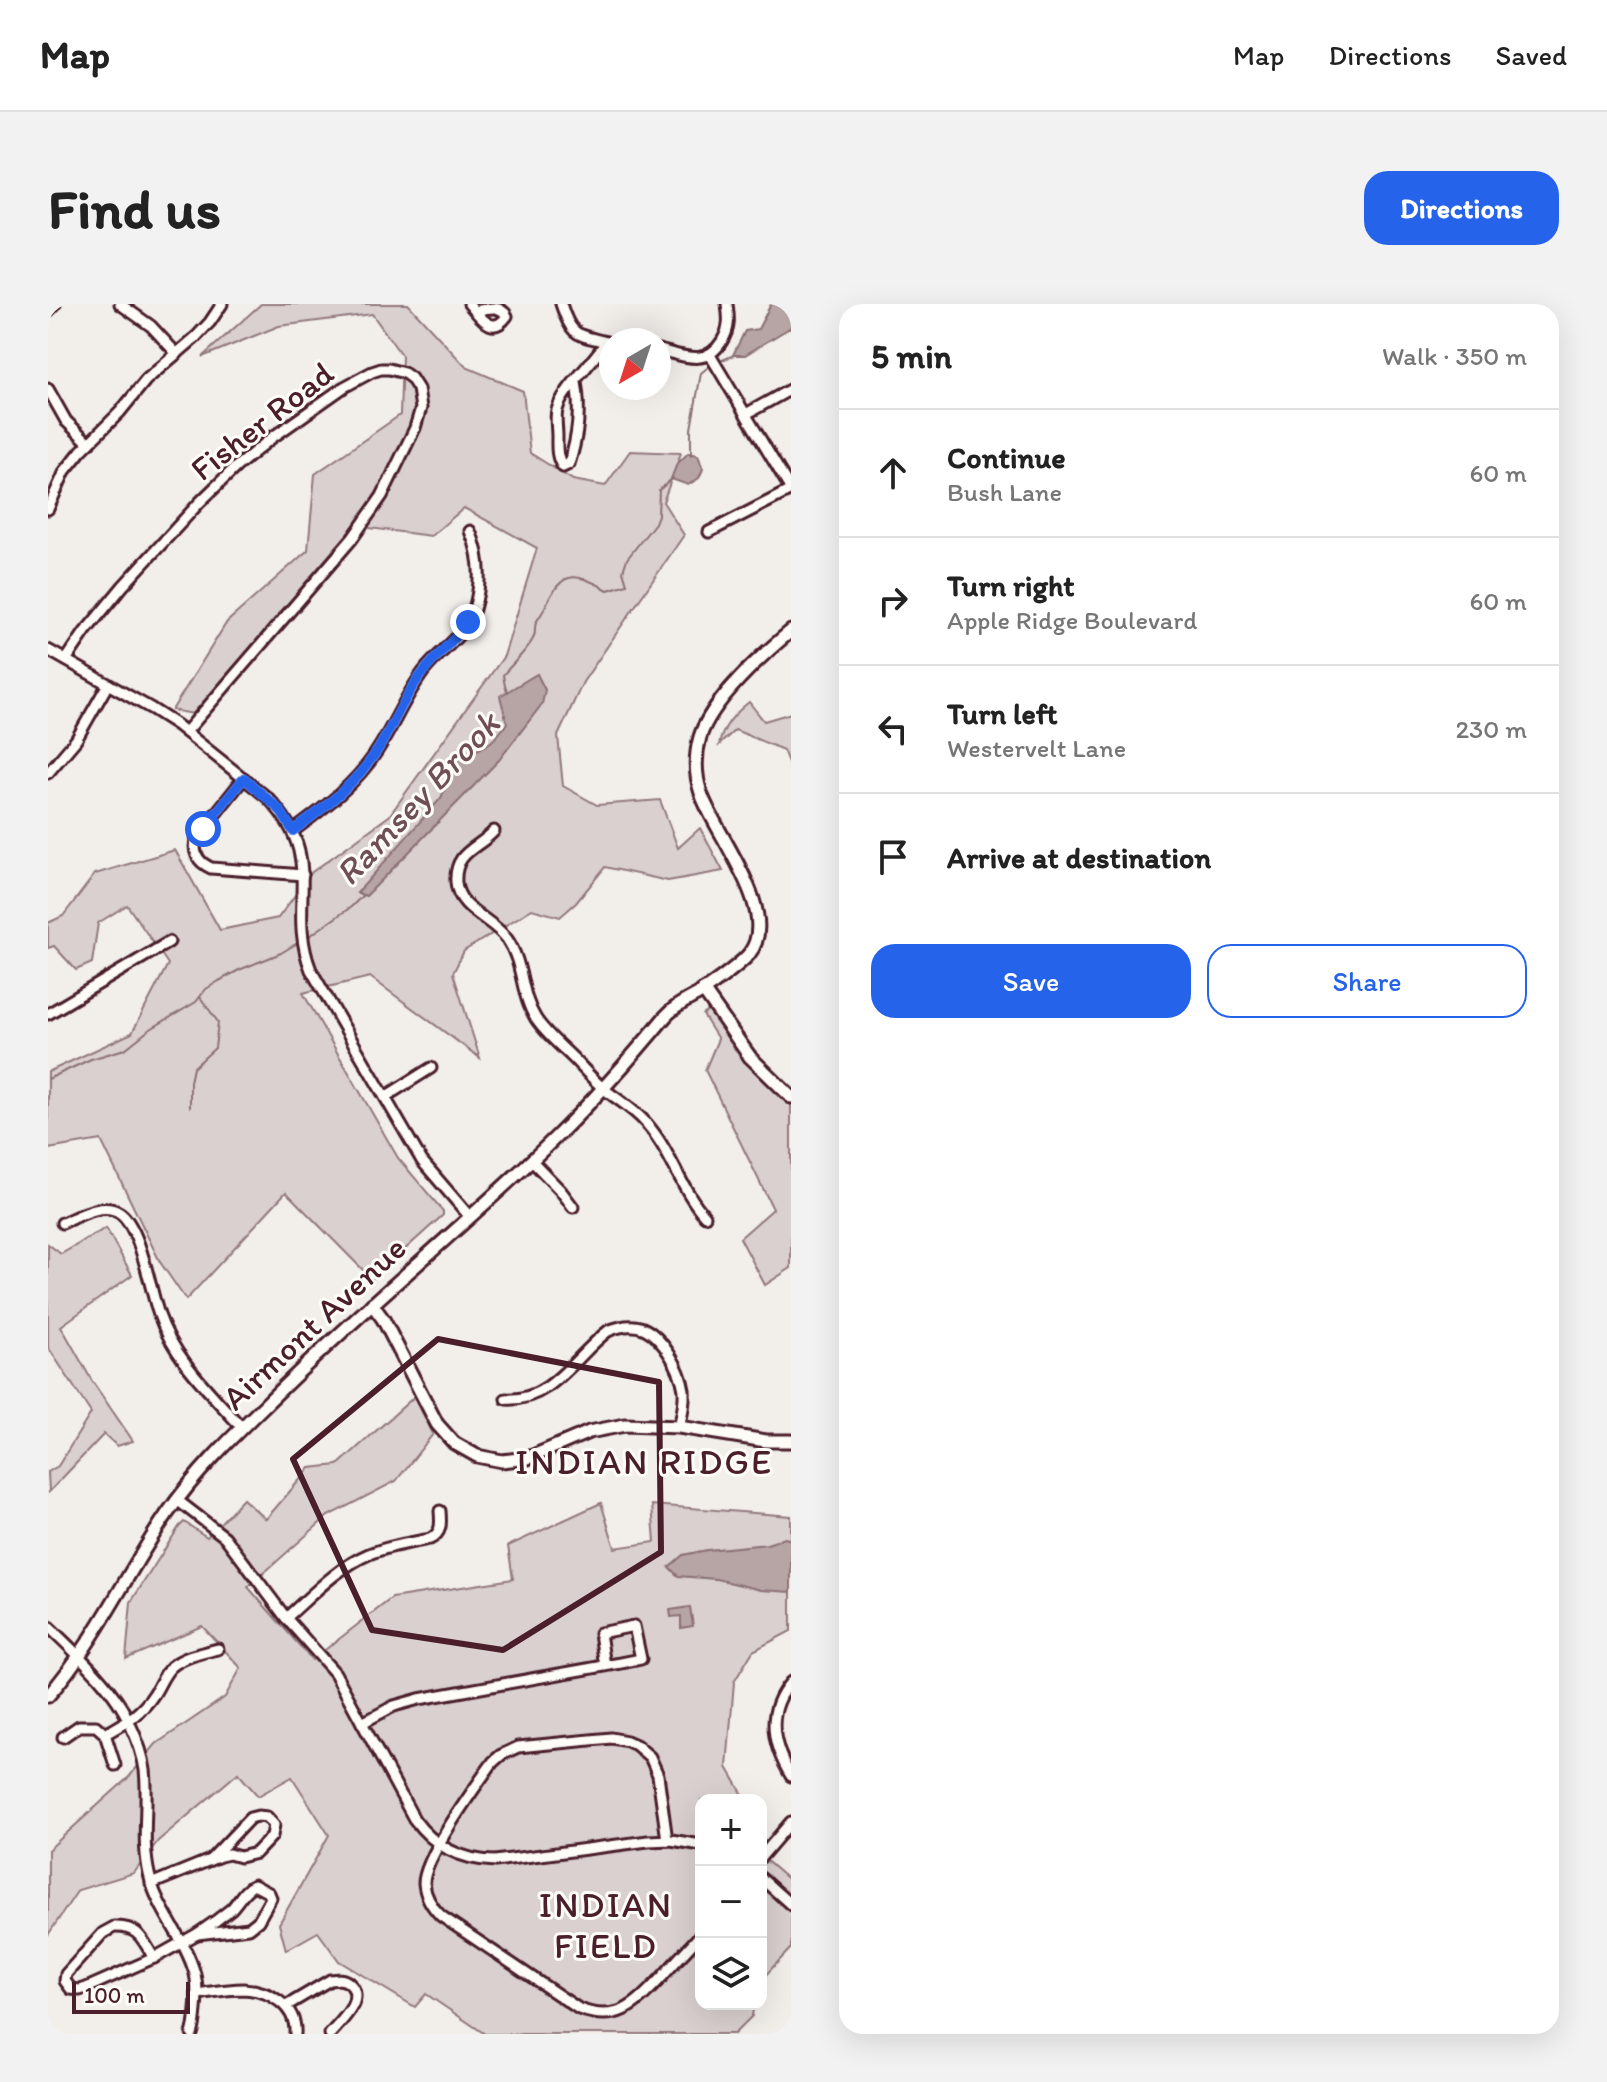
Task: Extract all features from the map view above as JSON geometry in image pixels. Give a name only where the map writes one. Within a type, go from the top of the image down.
[{"type":"street","points":[[48,310],[54,304]]},
{"type":"street","points":[[120,304],[151,326],[177,354]]},
{"type":"street","points":[[48,509],[65,471],[146,380],[196,337],[222,304]]},
{"type":"street","points":[[561,304],[569,326],[575,332],[599,341]]},
{"type":"street","points":[[671,353],[689,358],[710,355],[728,330],[727,304]]},
{"type":"street","points":[[576,382],[579,418],[569,464],[563,467],[557,455],[556,414],[559,405],[576,382],[599,354]]},
{"type":"street","points":[[709,532],[791,490],[710,355]]},
{"type":"street","name":"Fisher Road","points":[[66,660],[123,586],[236,467],[344,387],[381,369],[404,373],[418,389],[421,408],[415,428],[382,496],[352,539],[186,732]]},
{"type":"street","points":[[48,389],[66,421],[89,443]]},
{"type":"street","points":[[746,414],[791,389]]},
{"type":"street","points":[[293,831],[316,814],[368,763],[379,749],[416,681],[468,622],[474,609],[480,565],[470,531]]},
{"type":"street","name":"Airmont Avenue","points":[[48,1696],[79,1658],[177,1500],[208,1463],[265,1404],[531,1160],[603,1088],[668,1014],[751,951],[756,943],[757,915],[737,863],[701,794],[696,767],[699,740],[709,717],[738,680],[791,631]]},
{"type":"street","points":[[48,650],[152,709],[186,732],[280,810],[300,849],[303,875],[301,929],[311,970],[422,1161],[470,1217]]},
{"type":"street","points":[[48,773],[76,740],[108,684]]},
{"type":"street","points":[[244,778],[197,837],[197,856],[211,868],[303,875]]},
{"type":"street","points":[[494,831],[470,848],[459,863],[456,879],[460,896],[507,940],[518,962],[525,996],[536,1019],[603,1088],[628,1106],[657,1136],[689,1195],[705,1216]]},
{"type":"street","points":[[48,1014],[169,942]]},
{"type":"street","points":[[703,990],[750,1057],[791,1097]]},
{"type":"street","points":[[385,1097],[431,1068]]},
{"type":"street","points":[[531,1160],[573,1207]]},
{"type":"street","points":[[62,1223],[104,1208],[123,1215],[136,1239],[169,1338],[242,1428]]},
{"type":"street","points":[[372,1304],[383,1319],[437,1424],[454,1443],[477,1456],[515,1461],[607,1428],[643,1425],[679,1427],[766,1441],[791,1441]]},
{"type":"street","points":[[506,1399],[534,1395],[563,1374],[608,1331],[635,1326],[644,1328],[659,1339],[679,1371],[684,1405],[679,1427]]},
{"type":"street","points":[[177,1500],[225,1537],[286,1618],[335,1673],[414,1819],[438,1844],[457,1855],[495,1861],[648,1841],[695,1844]]},
{"type":"street","points":[[286,1618],[351,1564],[368,1554],[435,1536],[441,1526],[440,1511]]},
{"type":"street","points":[[48,1626],[108,1690],[129,1720],[141,1751],[145,1770],[145,1854],[151,1884],[194,1973],[197,1994],[192,2034]]},
{"type":"street","points":[[362,1723],[394,1706],[419,1699],[605,1666],[641,1659],[634,1626],[600,1633],[605,1666]]},
{"type":"street","points":[[105,1734],[129,1720],[148,1703],[171,1668],[183,1659],[218,1649]]},
{"type":"street","points":[[791,1682],[778,1701],[773,1722],[776,1745],[791,1776]]},
{"type":"street","points":[[63,1737],[79,1726],[96,1726],[105,1734],[115,1765]]},
{"type":"street","points":[[667,1840],[655,1765],[636,1745],[611,1738],[518,1747],[501,1755],[487,1770],[438,1844],[424,1882],[429,1901],[441,1916],[590,2013],[620,2012],[637,2002],[697,1938]]},
{"type":"street","points":[[151,1884],[220,1856],[229,1854],[240,1857],[256,1853],[272,1836],[274,1825],[267,1817],[250,1818],[210,1860]]},
{"type":"street","points":[[767,1850],[791,1822]]},
{"type":"street","points":[[767,1883],[791,1905]]},
{"type":"street","points":[[154,1958],[134,1929],[114,1927],[103,1933],[66,1974],[65,1981],[71,1989],[80,1990],[154,1958],[197,1934],[228,1911],[251,1886],[269,1893],[270,1900],[254,1925],[197,1934]]},
{"type":"street","points":[[286,2006],[330,1980],[348,1982],[354,1991],[354,2003],[330,2034]]},
{"type":"street","points":[[197,1994],[254,1990],[275,1998],[286,2006],[294,2018],[295,2034]]},
{"type":"highlighted area","points":[[438,1339],[659,1382],[661,1552],[503,1650],[372,1630],[293,1459]]},
{"type":"shaded area","points":[[261,304],[408,304],[466,367],[523,391],[530,453],[573,480],[605,486],[630,451],[681,453],[663,502],[684,535],[583,682],[558,736],[563,786],[597,805],[660,800],[678,848],[700,828],[723,871],[668,881],[605,867],[576,903],[560,917],[532,909],[464,951],[453,973],[480,1058],[370,977],[303,993],[398,1158],[443,1211],[443,1215],[372,1279],[286,1192],[186,1300],[160,1262],[101,1140],[48,1149],[48,1072],[132,1033],[168,964],[127,905],[98,923],[92,963],[76,970],[54,946],[48,948],[48,923],[63,916],[95,874],[175,850],[220,930],[278,918],[312,872],[389,816],[504,656],[537,548],[464,508],[431,536],[354,526],[193,714],[172,710],[227,622],[308,550],[315,474],[400,415],[402,356],[372,314],[279,326],[202,357]]},
{"type":"shaded area","points":[[771,304],[791,304],[791,327],[745,355],[733,355],[745,331],[758,329]]},
{"type":"shaded area","points":[[688,453],[698,455],[703,469],[699,478],[688,485],[671,479],[677,464]]},
{"type":"shaded area","points":[[537,674],[545,690],[542,704],[499,760],[366,896],[357,893],[441,798],[460,752],[481,748],[503,729],[507,723],[500,696]]},
{"type":"shaded area","points":[[749,702],[764,721],[791,713],[791,770],[783,750],[735,730],[719,745],[730,721]]},
{"type":"shaded area","points":[[716,1005],[791,1093],[791,1268],[765,1285],[740,1238],[773,1209],[705,1070],[718,1039],[703,1015]]},
{"type":"shaded area","points":[[106,1228],[132,1275],[61,1326],[92,1381],[133,1441],[117,1446],[104,1434],[49,1492],[48,1472],[58,1466],[91,1413],[48,1347],[48,1244],[61,1254]]},
{"type":"shaded area","points":[[415,1396],[433,1434],[396,1481],[328,1516],[248,1587],[312,1660],[392,1598],[513,1579],[508,1546],[601,1503],[615,1548],[655,1542],[652,1505],[791,1516],[791,1631],[753,1651],[734,1682],[727,1767],[743,1794],[695,1794],[695,2010],[753,2010],[752,2016],[734,2034],[485,2034],[426,1994],[415,2007],[339,1961],[318,1932],[286,1950],[279,1924],[329,1835],[292,1777],[258,1796],[238,1773],[158,1841],[134,1873],[78,1890],[48,1935],[48,1850],[129,1777],[156,1744],[225,1697],[241,1668],[202,1626],[126,1659],[131,1602],[184,1522],[207,1537],[243,1499],[266,1519],[310,1468],[338,1465]]},
{"type":"shaded area","points":[[785,1538],[791,1540],[791,1592],[678,1576],[669,1567],[683,1555],[767,1544]]},
{"type":"shaded area","points":[[690,1607],[693,1626],[681,1628],[681,1616],[671,1617],[670,1610]]},
{"type":"shaded area","points":[[767,1861],[791,1882],[791,1948],[767,1974]]},
{"type":"waterway","name":"Ramsey Brook","points":[[718,362],[734,355]]},
{"type":"waterway","name":"Ramsey Brook","points":[[691,456],[691,429],[701,373],[712,364]]},
{"type":"waterway","name":"Ramsey Brook","points":[[508,692],[503,675],[532,640],[536,623],[564,580],[578,577],[608,590],[627,584],[623,571],[627,559],[655,523],[659,490],[673,478]]},
{"type":"waterway","name":"Ramsey Brook","points":[[308,937],[363,895]]},
{"type":"waterway","name":"Ramsey Brook","points":[[48,1079],[91,1059],[125,1049],[149,1030],[196,1002],[206,989],[219,981],[299,942]]},
{"type":"waterway","points":[[190,1107],[193,1068],[215,1048],[218,1022],[200,997]]},
{"type":"district","name":"INDIAN RIDGE","points":[[644,1461]]},
{"type":"district","name":"INDIAN FIELD","points":[[606,1924]]},
{"type":"route","points":[[203,829],[244,778],[280,810],[293,831],[316,814],[368,763],[379,749],[416,681],[468,622]]}]
